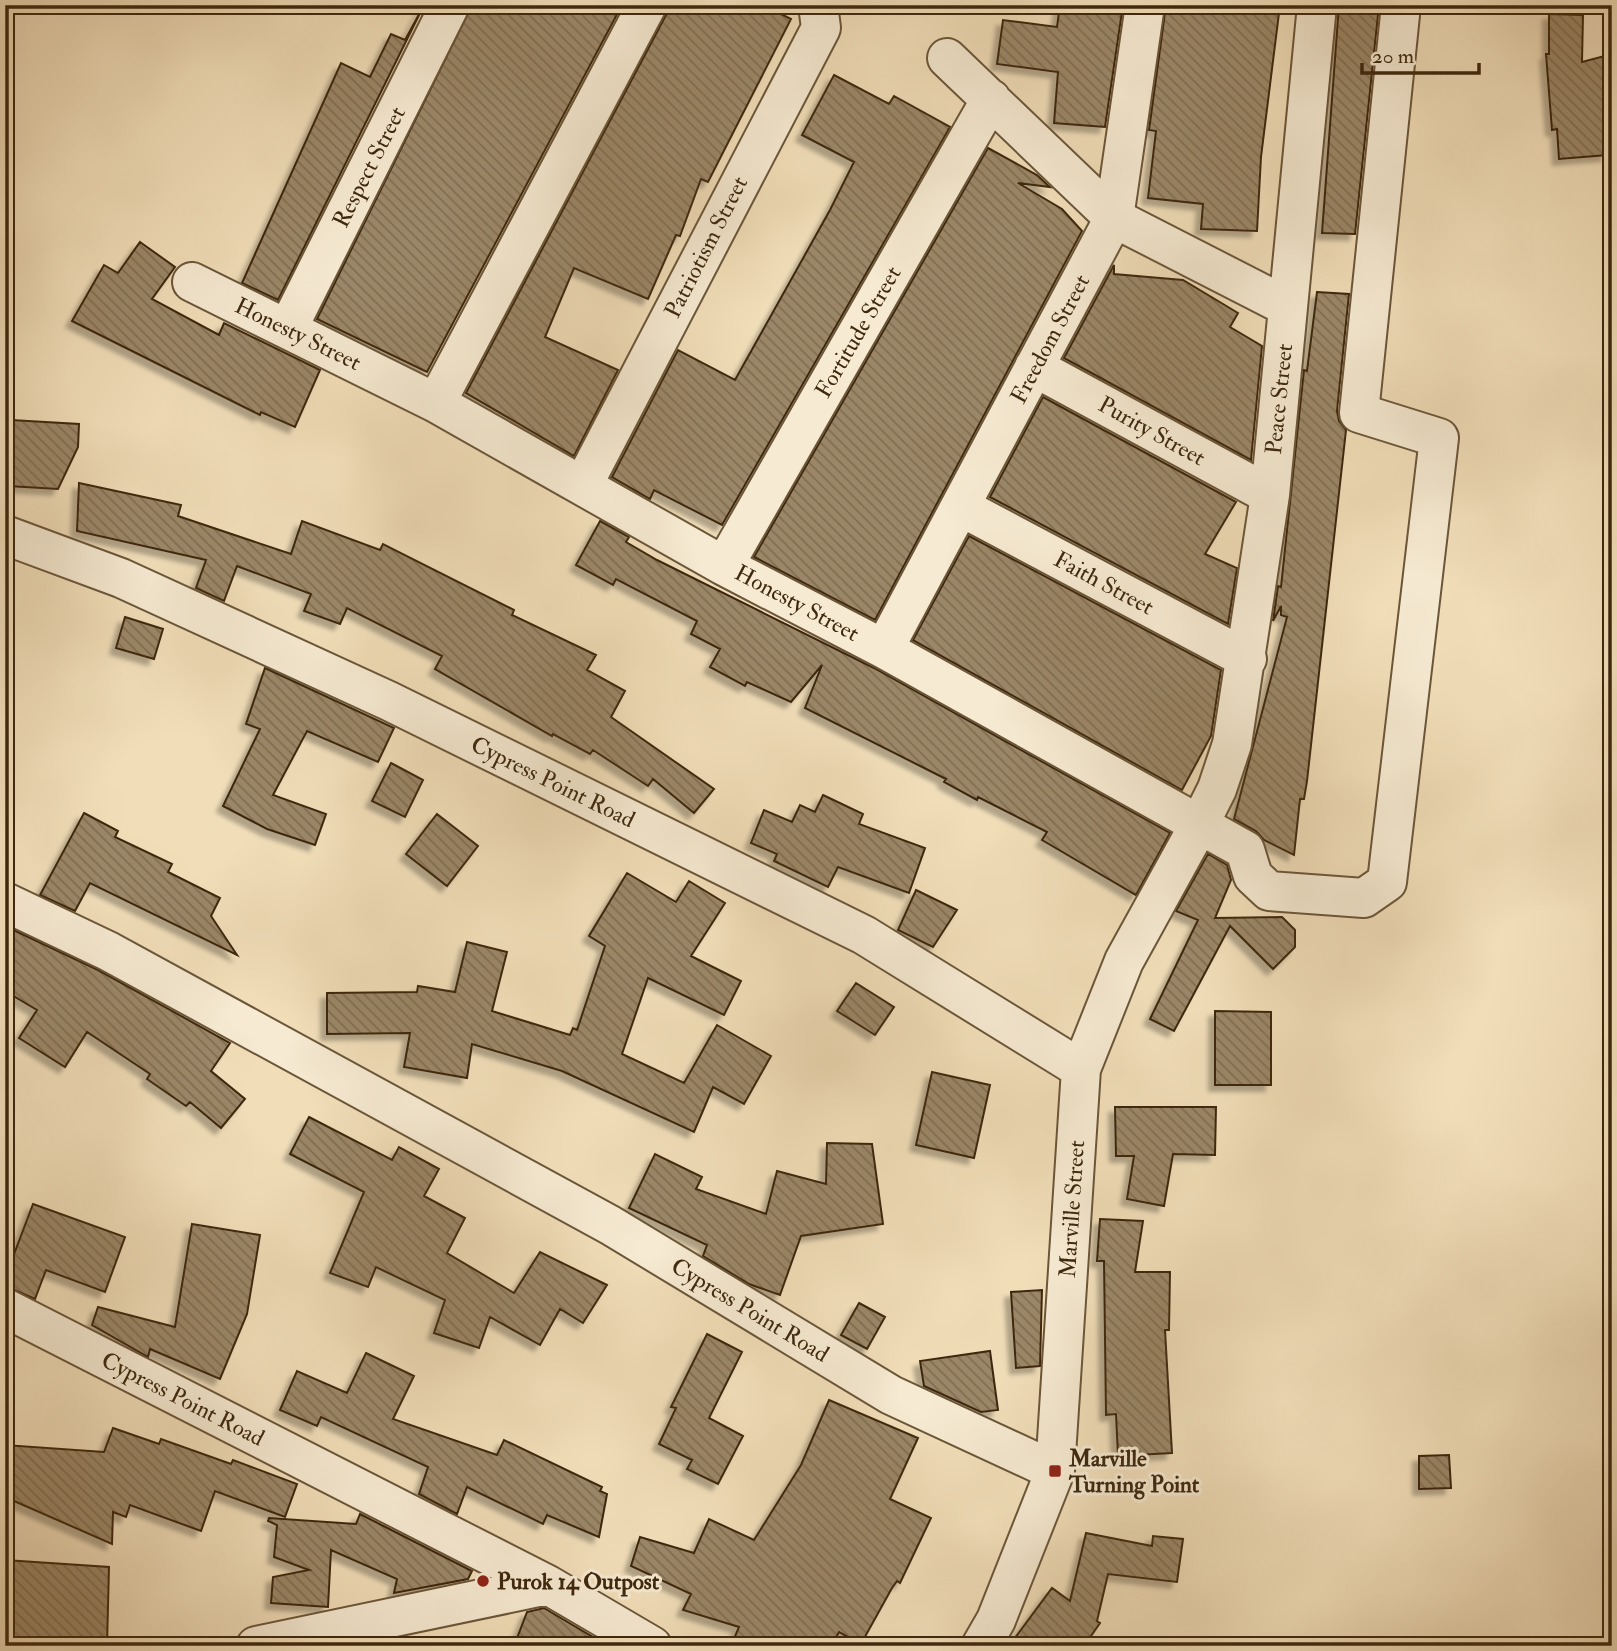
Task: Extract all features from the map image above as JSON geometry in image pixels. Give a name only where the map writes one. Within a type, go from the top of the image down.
[{"type":"street","name":"Respect Street","points":[[288,328],[450,5]]},
{"type":"street","points":[[436,403],[647,5]]},
{"type":"street","name":"Freedom Street","points":[[884,649],[1114,218],[1144,5]]},
{"type":"street","name":"Peace Street","points":[[1217,789],[1232,744],[1270,495],[1317,5]]},
{"type":"street","name":"Honesty Street","points":[[192,282],[436,403],[724,566],[884,649],[1245,850],[1253,876],[1269,891],[1364,898],[1387,882],[1439,438],[1359,413],[1401,5]]},
{"type":"street","name":"Patriotism Street","points":[[583,485],[821,28],[819,6]]},
{"type":"street","points":[[947,58],[1114,218],[1288,307]]},
{"type":"street","name":"Fortitude Street","points":[[724,566],[991,99]]},
{"type":"street","name":"Purity Street","points":[[1034,367],[1270,495]]},
{"type":"street","name":"Faith Street","points":[[961,507],[1247,659]]},
{"type":"street","name":"Cypress Point Road","points":[[5,535],[121,578],[365,690],[851,929],[1081,1069]]},
{"type":"street","name":"Marville Street","points":[[981,1646],[996,1620],[1055,1471],[1081,1069],[1124,961],[1217,789]]},
{"type":"street","name":"Cypress Point Road","points":[[5,902],[108,951],[610,1225],[891,1395],[1055,1471]]},
{"type":"street","name":"Cypress Point Road","points":[[5,1308],[548,1585]]},
{"type":"street","points":[[256,1646],[548,1585],[652,1646]]},
{"type":"building","points":[[424,5],[278,300],[242,283],[341,63],[370,77],[391,34],[405,40]]},
{"type":"building","points":[[472,5],[622,5],[427,372],[317,319]]},
{"type":"building","points":[[669,5],[763,5],[791,19],[708,182],[701,179],[680,236],[676,235],[648,299],[574,268],[545,337],[618,370],[574,456],[466,393]]},
{"type":"building","points":[[1060,5],[1123,5],[1105,127],[1054,123],[1058,72],[997,64],[1003,20],[1057,27]]},
{"type":"building","points":[[1166,5],[1280,5],[1261,157],[1257,231],[1201,229],[1203,204],[1148,198],[1156,131],[1149,130]]},
{"type":"building","points":[[1339,5],[1379,5],[1355,234],[1322,233]]},
{"type":"building","points":[[1549,14],[1583,15],[1582,62],[1612,54],[1612,130],[1605,131],[1607,155],[1559,159],[1557,129],[1552,130],[1546,54],[1549,54]]},
{"type":"building","points":[[834,75],[889,104],[894,96],[950,127],[722,525],[654,490],[650,499],[612,477],[678,350],[735,380],[830,210],[854,162],[802,135]]},
{"type":"building","points":[[988,148],[1037,175],[1050,187],[1018,183],[1062,209],[1082,231],[875,620],[754,557]]},
{"type":"building","points":[[140,242],[175,267],[152,299],[219,335],[224,323],[320,370],[295,427],[261,412],[260,415],[72,321],[104,265],[118,273]]},
{"type":"building","points":[[1114,265],[1114,274],[1183,280],[1238,313],[1230,327],[1262,346],[1251,460],[1064,358]]},
{"type":"building","points":[[1317,292],[1349,294],[1337,411],[1339,421],[1346,430],[1307,781],[1304,799],[1300,799],[1294,855],[1264,840],[1256,831],[1234,819],[1287,617],[1281,615],[1281,606],[1273,621],[1278,586],[1281,587],[1304,370],[1307,371]]},
{"type":"building","points":[[1043,397],[1236,502],[1205,554],[1237,568],[1228,624],[990,497]]},
{"type":"building","points":[[11,420],[79,424],[78,447],[58,489],[8,486]]},
{"type":"building","points":[[79,483],[181,505],[178,516],[291,554],[302,521],[380,550],[383,544],[514,610],[512,615],[596,655],[587,670],[625,691],[611,717],[714,789],[694,813],[653,779],[648,786],[593,750],[590,754],[553,734],[552,736],[435,669],[442,656],[347,608],[340,624],[304,611],[311,594],[237,566],[224,601],[196,588],[206,560],[77,531]]},
{"type":"building","points":[[600,521],[629,537],[626,542],[657,560],[874,668],[1170,833],[1136,895],[1042,840],[1047,832],[978,797],[977,800],[944,782],[946,779],[805,708],[822,665],[791,702],[747,682],[745,686],[710,667],[720,649],[691,634],[697,621],[616,579],[613,585],[576,565]]},
{"type":"building","points":[[969,536],[1221,670],[1211,736],[1182,790],[913,640]]},
{"type":"building","points":[[125,617],[163,629],[154,659],[116,648]]},
{"type":"building","points":[[265,668],[394,728],[378,762],[307,731],[273,795],[326,814],[315,845],[267,829],[223,806],[260,729],[246,724]]},
{"type":"building","points":[[391,763],[423,780],[405,817],[372,801]]},
{"type":"building","points":[[823,795],[863,814],[859,824],[925,848],[909,893],[838,867],[828,887],[774,861],[777,854],[751,843],[764,810],[792,822],[800,805],[815,812]]},
{"type":"building","points":[[84,813],[118,831],[115,837],[172,864],[168,872],[220,898],[211,916],[237,955],[90,883],[75,911],[40,895]]},
{"type":"building","points":[[437,814],[478,846],[447,886],[406,854]]},
{"type":"building","points":[[1208,854],[1227,865],[1231,880],[1215,918],[1282,917],[1295,930],[1295,947],[1273,969],[1230,926],[1174,1031],[1150,1019],[1198,920],[1176,911]]},
{"type":"building","points":[[627,873],[676,902],[689,881],[725,903],[691,956],[741,981],[724,1015],[648,978],[622,1054],[684,1083],[717,1025],[771,1056],[744,1104],[713,1087],[694,1132],[562,1071],[472,1044],[467,1078],[404,1067],[410,1033],[327,1034],[327,993],[417,992],[418,986],[455,992],[467,942],[507,952],[492,1011],[570,1035],[573,1028],[577,1030],[605,946],[589,936]]},
{"type":"building","points":[[916,890],[957,910],[933,947],[898,930]]},
{"type":"building","points":[[5,926],[98,970],[230,1043],[211,1071],[245,1099],[221,1128],[190,1102],[186,1106],[147,1079],[150,1074],[87,1032],[65,1067],[19,1038],[37,1010],[5,991]]},
{"type":"building","points":[[856,983],[894,1007],[875,1035],[837,1011]]},
{"type":"building","points":[[1215,1011],[1271,1012],[1271,1085],[1215,1085]]},
{"type":"building","points":[[932,1072],[990,1085],[974,1158],[916,1145]]},
{"type":"building","points":[[1115,1107],[1216,1107],[1215,1155],[1173,1154],[1164,1206],[1127,1199],[1134,1156],[1116,1156]]},
{"type":"building","points":[[309,1117],[392,1160],[399,1147],[439,1169],[424,1196],[465,1218],[447,1253],[514,1293],[540,1252],[607,1285],[583,1323],[560,1309],[540,1345],[490,1317],[479,1348],[434,1333],[445,1300],[376,1267],[368,1287],[330,1273],[364,1192],[290,1154]]},
{"type":"building","points":[[827,1143],[872,1144],[883,1224],[801,1236],[780,1295],[749,1284],[703,1256],[707,1245],[629,1208],[655,1154],[702,1177],[696,1189],[766,1214],[777,1171],[826,1184]]},
{"type":"building","points":[[33,1204],[125,1237],[105,1292],[46,1270],[35,1299],[5,1286],[5,1278]]},
{"type":"building","points":[[1100,1219],[1143,1221],[1135,1272],[1170,1272],[1169,1330],[1165,1330],[1172,1453],[1118,1456],[1116,1414],[1106,1415],[1104,1261],[1097,1261]]},
{"type":"building","points":[[192,1224],[260,1235],[247,1314],[220,1379],[150,1349],[148,1357],[92,1325],[98,1307],[175,1327]]},
{"type":"building","points":[[1042,1290],[1040,1366],[1016,1368],[1011,1292]]},
{"type":"building","points":[[859,1303],[885,1317],[867,1349],[841,1335]]},
{"type":"building","points":[[707,1334],[742,1352],[709,1418],[743,1436],[718,1484],[687,1469],[692,1460],[659,1444],[676,1408],[671,1407]]},
{"type":"building","points":[[990,1351],[998,1410],[981,1412],[924,1386],[920,1361]]},
{"type":"building","points":[[366,1353],[414,1376],[393,1419],[497,1455],[504,1440],[602,1487],[600,1491],[607,1494],[599,1537],[547,1515],[543,1524],[467,1487],[457,1514],[419,1494],[428,1467],[321,1417],[317,1426],[280,1410],[297,1371],[347,1393]]},
{"type":"building","points":[[829,1400],[918,1438],[890,1499],[931,1518],[900,1583],[897,1581],[892,1588],[861,1644],[839,1632],[831,1646],[731,1646],[739,1627],[683,1610],[691,1594],[631,1566],[640,1537],[694,1553],[709,1519],[754,1540],[801,1465]]},
{"type":"building","points":[[113,1428],[159,1444],[161,1439],[231,1464],[233,1460],[297,1484],[285,1517],[215,1491],[201,1531],[130,1505],[126,1517],[113,1512],[112,1544],[5,1497],[5,1445],[104,1452]]},
{"type":"building","points":[[1449,1455],[1451,1488],[1419,1489],[1419,1456]]},
{"type":"building","points":[[360,1514],[472,1571],[468,1579],[394,1593],[397,1579],[331,1550],[328,1607],[271,1603],[273,1577],[309,1570],[274,1557],[277,1525],[268,1521],[269,1518],[356,1524]]},
{"type":"building","points":[[1086,1533],[1152,1546],[1153,1536],[1183,1539],[1177,1582],[1108,1574],[1097,1621],[1100,1623],[1084,1646],[1009,1646],[1052,1588],[1070,1601]]},
{"type":"building","points":[[5,1560],[109,1567],[107,1646],[5,1646]]},
{"type":"building","points":[[544,1608],[608,1646],[514,1646],[527,1612]]},
{"type":"place","name":"Marville Turning Point","points":[[1055,1471]]},
{"type":"place","name":"Purok 14 Outpost","points":[[483,1581]]}]
